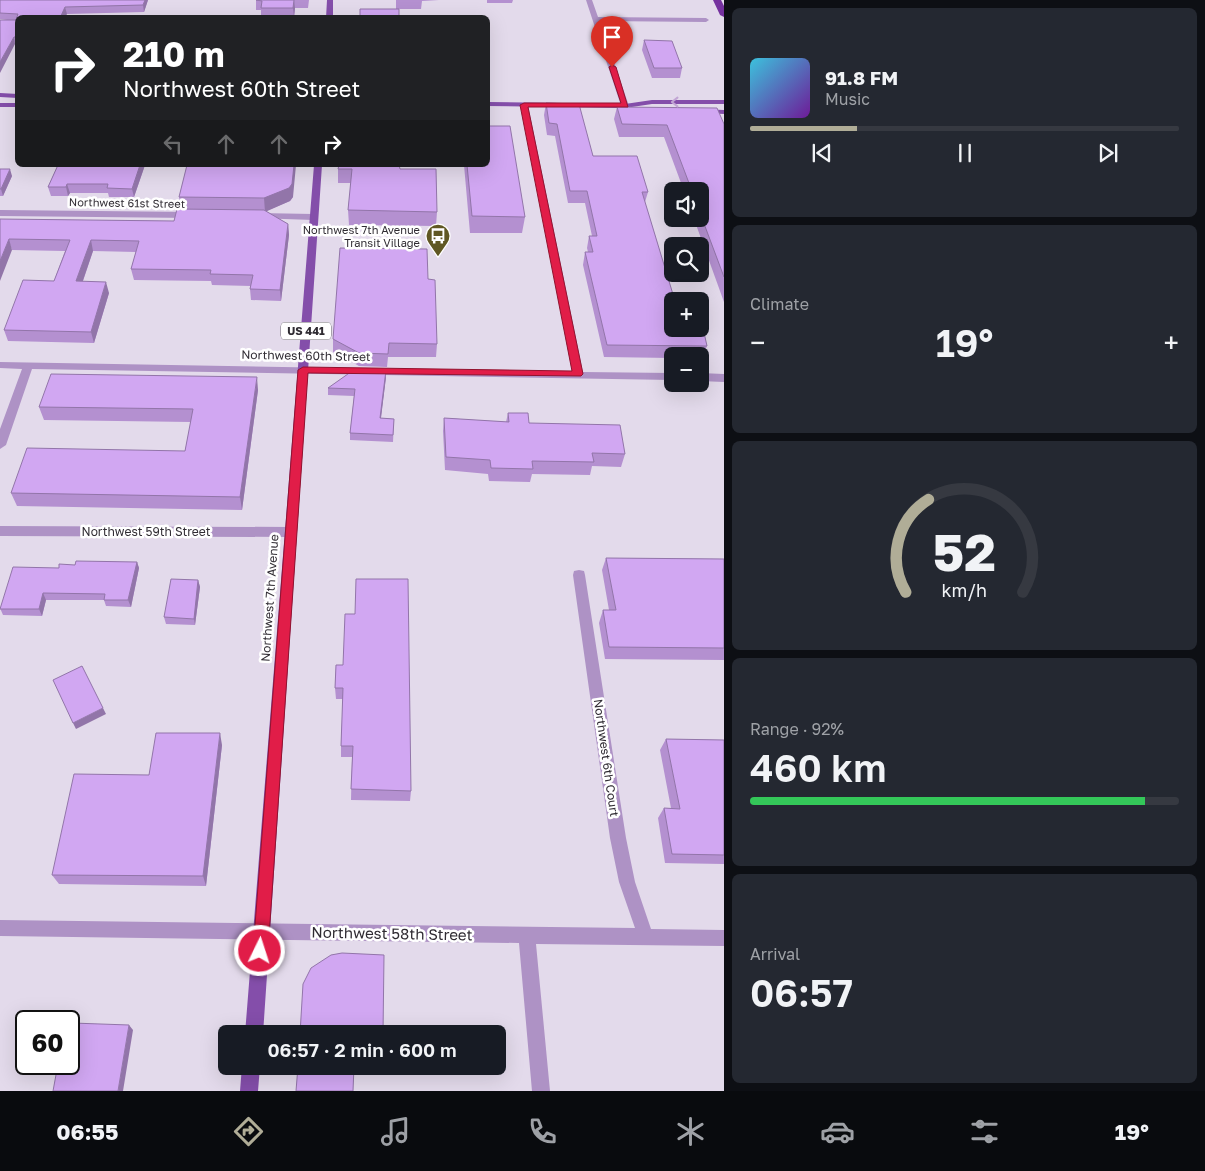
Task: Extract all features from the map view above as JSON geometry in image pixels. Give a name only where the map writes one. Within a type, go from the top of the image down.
[{"type":"highway","points":[[717,0],[724,15]]},
{"type":"main road","points":[[328,15],[330,0]]},
{"type":"main road","points":[[0,95],[15,96]]},
{"type":"main road","points":[[625,106],[652,102],[724,102]]},
{"type":"main road","points":[[490,104],[625,106],[655,111],[684,111]]},
{"type":"main road","points":[[0,105],[15,105]]},
{"type":"main road","points":[[694,111],[724,112]]},
{"type":"main road","name":"Northwest 7th Avenue","points":[[255,1025],[318,167]]},
{"type":"main road","points":[[250,1091],[251,1075]]},
{"type":"street","points":[[589,0],[625,106]]},
{"type":"street","points":[[596,19],[706,20]]},
{"type":"street","points":[[524,105],[578,374]]},
{"type":"street","name":"Northwest 61st Street","points":[[0,213],[204,215]]},
{"type":"street","points":[[244,216],[313,217]]},
{"type":"street","name":"Northwest 60th Street","points":[[0,365],[664,376]]},
{"type":"street","points":[[0,445],[28,366]]},
{"type":"street","points":[[709,377],[724,378]]},
{"type":"street","name":"Northwest 59th Street","points":[[0,531],[291,532]]},
{"type":"street","name":"Northwest 6th Court","points":[[579,575],[618,838],[627,882],[646,937]]},
{"type":"street","name":"Northwest 58th Street","points":[[0,928],[724,938]]},
{"type":"street","points":[[527,936],[540,1091]]},
{"type":"building","points":[[0,0],[145,0],[143,5],[65,7],[61,15],[0,13]]},
{"type":"building","points":[[256,0],[294,0],[293,8],[261,8],[262,1]]},
{"type":"building","points":[[360,9],[399,9],[399,15],[360,15]]},
{"type":"building","points":[[0,20],[15,20],[15,37],[0,62]]},
{"type":"building","points":[[644,40],[672,41],[682,68],[654,68]]},
{"type":"building","points":[[546,103],[579,104],[593,156],[637,156],[648,192],[642,192],[664,265],[664,282],[669,282],[672,292],[664,292],[664,337],[705,337],[707,346],[607,345],[585,252],[593,252],[589,236],[597,236],[587,191],[570,191],[557,124],[549,123]]},
{"type":"building","points":[[617,107],[717,108],[724,124],[724,277],[705,227],[709,227],[709,182],[689,182],[667,125],[622,124]]},
{"type":"building","points":[[490,126],[510,126],[525,217],[472,216],[467,167],[490,167]]},
{"type":"building","points":[[57,167],[139,167],[132,189],[107,188],[108,184],[67,184],[66,187],[48,187]]},
{"type":"building","points":[[186,167],[294,167],[292,184],[289,188],[264,198],[179,197]]},
{"type":"building","points":[[338,167],[400,167],[400,169],[436,169],[437,212],[348,210],[352,169],[338,169]]},
{"type":"building","points":[[0,169],[10,169],[1,189],[0,189]]},
{"type":"building","points":[[177,209],[264,210],[288,224],[280,290],[250,289],[253,275],[210,274],[211,270],[131,269],[139,241],[91,240],[76,281],[106,282],[91,332],[4,330],[23,280],[54,281],[70,240],[9,239],[0,261],[0,219],[174,221]]},
{"type":"building","points":[[340,248],[427,249],[428,279],[435,280],[437,344],[389,343],[388,354],[359,353],[333,339]]},
{"type":"building","points":[[355,369],[386,370],[380,418],[394,419],[393,435],[350,433],[355,389],[328,388]]},
{"type":"building","points":[[51,374],[257,377],[240,497],[11,493],[27,448],[185,451],[193,409],[39,407]]},
{"type":"building","points":[[508,413],[528,413],[529,423],[620,425],[625,454],[592,453],[594,462],[532,461],[533,469],[491,468],[490,460],[446,457],[444,418],[509,422]]},
{"type":"building","points":[[606,558],[724,559],[724,648],[609,647],[603,610],[616,610]]},
{"type":"building","points":[[76,561],[137,562],[128,600],[104,600],[105,594],[43,593],[39,609],[0,609],[13,567],[59,568],[59,564],[75,565]]},
{"type":"building","points":[[171,579],[198,580],[194,619],[164,617]]},
{"type":"building","points":[[356,579],[408,579],[411,791],[351,789],[353,746],[341,746],[343,688],[335,688],[336,665],[343,665],[345,614],[355,614]]},
{"type":"building","points":[[82,666],[103,708],[73,723],[53,680]]},
{"type":"building","points":[[156,733],[220,733],[203,876],[52,875],[74,774],[149,775]]},
{"type":"building","points":[[666,739],[724,740],[724,855],[672,854],[664,808],[680,809]]},
{"type":"building","points":[[342,953],[384,955],[383,1025],[301,1025],[303,984],[311,968],[331,955]]},
{"type":"building","points":[[80,1023],[129,1025],[118,1091],[53,1091],[56,1075],[80,1075]]},
{"type":"building","points":[[297,1075],[354,1075],[353,1091],[296,1091]]},
{"type":"place","name":"Northwest 7th Avenue Transit Village","points":[[438,257]]},
{"type":"route","points":[[260,951],[303,370],[578,374],[524,105],[625,106],[612,67]]}]
